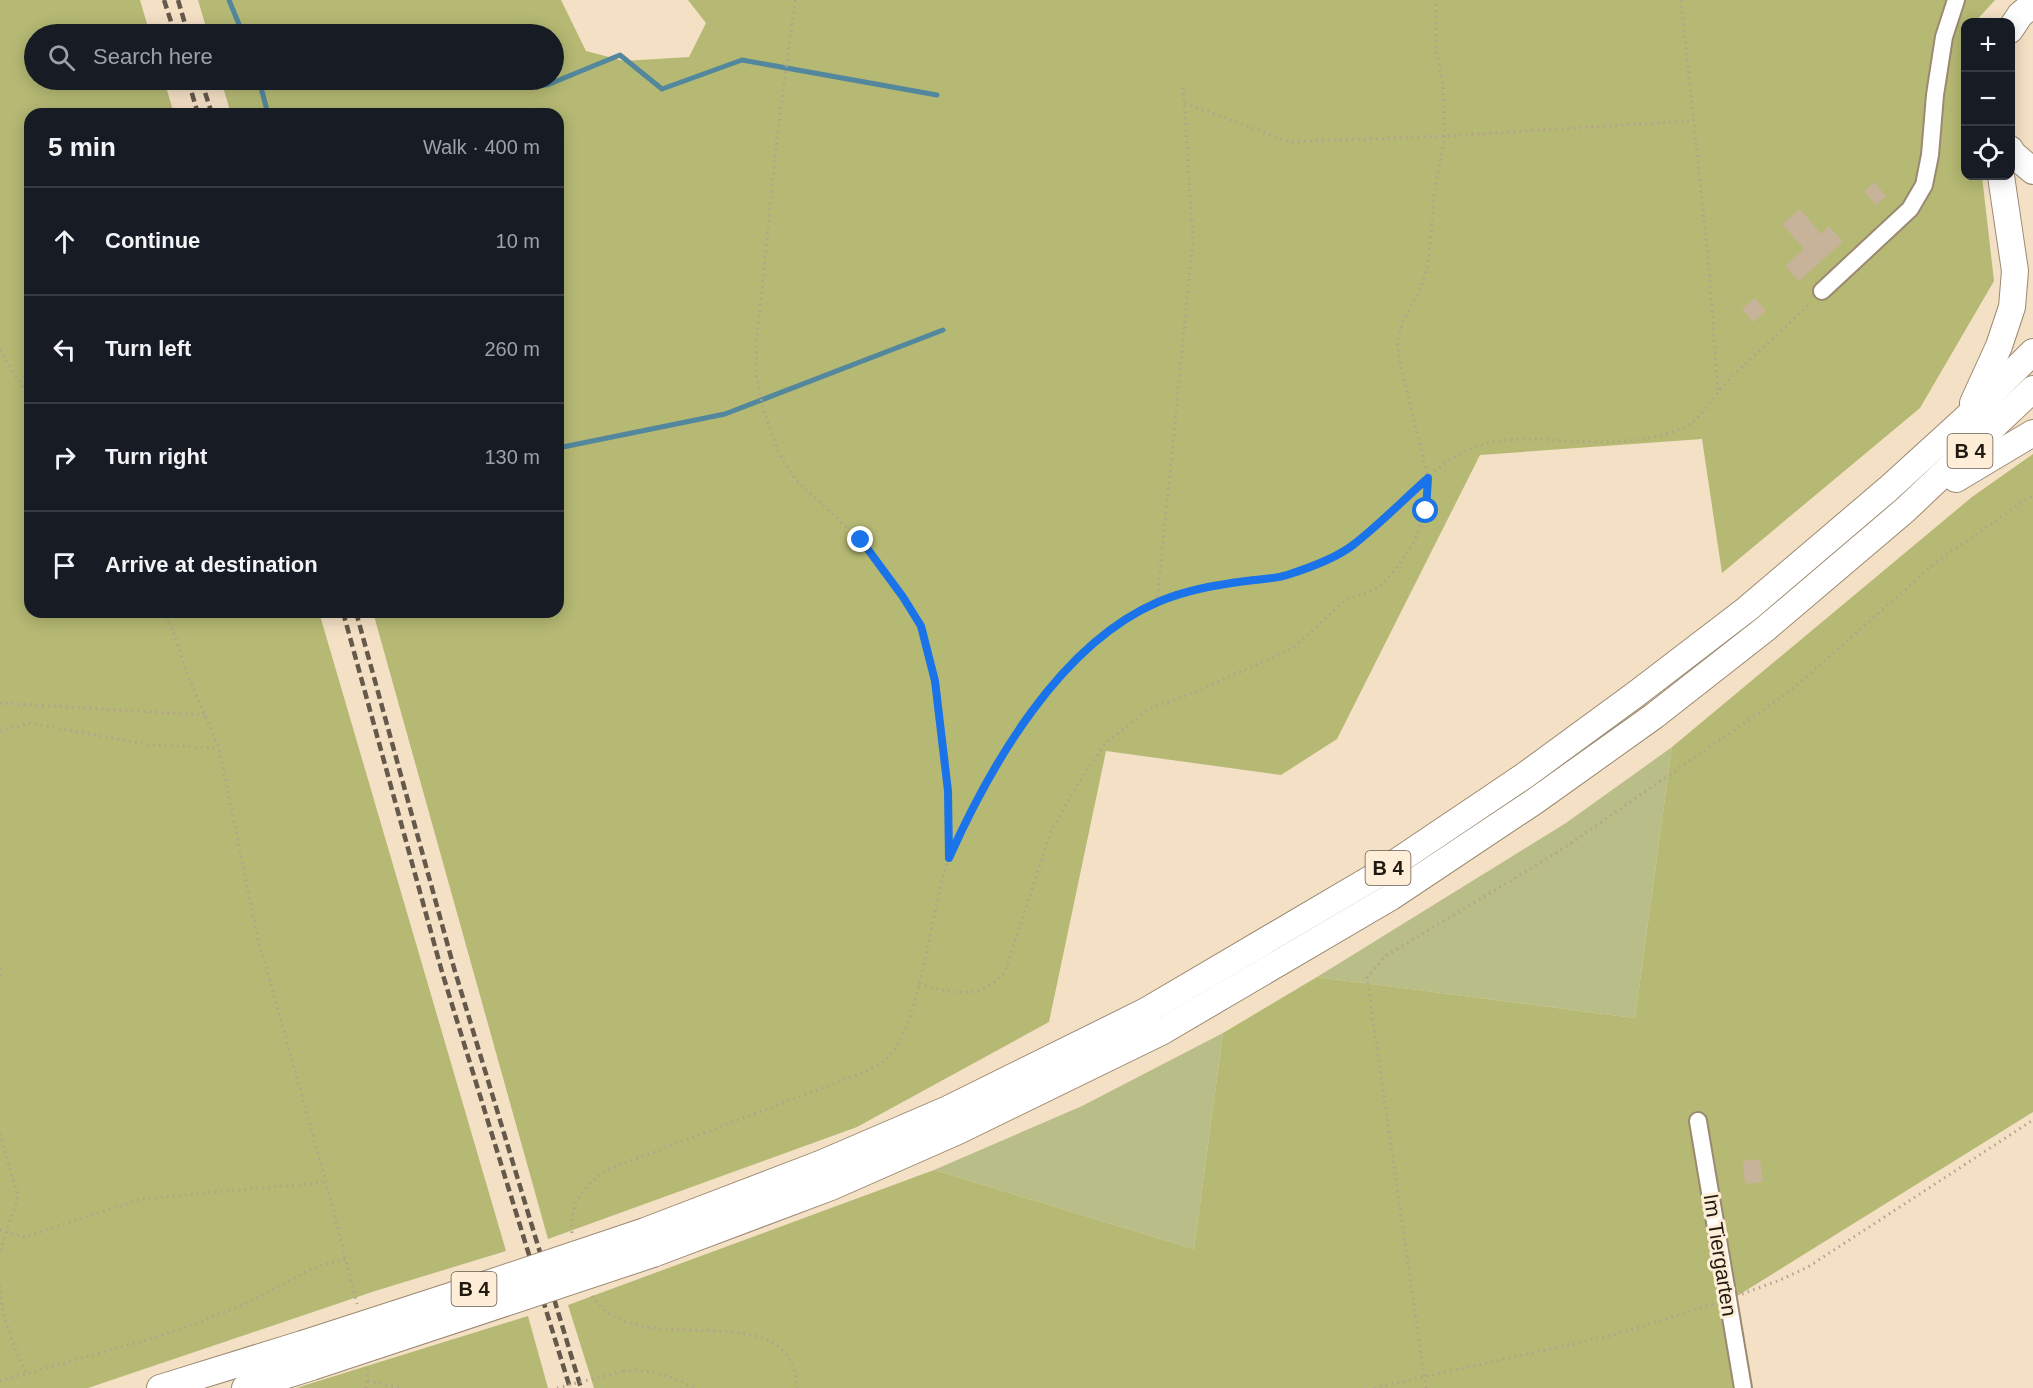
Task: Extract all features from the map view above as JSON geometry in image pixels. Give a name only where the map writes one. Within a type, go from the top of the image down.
[{"type":"highway","points":[[2015,22],[2033,4]]},
{"type":"highway","points":[[2015,156],[2033,171]]},
{"type":"highway","name":"B 4","points":[[1966,418],[1999,346],[2012,307],[2015,271],[2002,180]]},
{"type":"highway","name":"B 4","points":[[160,1388],[302,1344],[645,1231],[820,1164],[948,1109],[1146,1011],[1377,875],[1524,776],[1636,694],[1747,609],[1888,489],[1966,418],[2033,352]]},
{"type":"highway","name":"B 4","points":[[245,1388],[653,1254],[831,1187],[958,1131],[1161,1032],[1391,897],[1535,801],[1654,716],[1766,629],[1905,510],[2033,389]]},
{"type":"highway","points":[[1905,510],[2033,433]]},
{"type":"street","points":[[1822,291],[1910,209],[1924,185],[1930,155],[1935,96],[1944,37],[1956,0]]},
{"type":"street","name":"Im Tiergarten","points":[[1698,1121],[1743,1388]]},
{"type":"path","points":[[795,0],[777,138],[757,337],[756,374],[763,410],[779,453],[795,479],[861,540],[903,597],[921,626],[935,681],[948,791],[949,858]]},
{"type":"path","points":[[919,984],[954,993],[978,992],[993,985],[1005,972],[1051,831],[1081,779],[1105,744],[1147,710],[1200,690],[1293,648],[1347,599],[1380,587],[1397,568],[1414,543],[1426,511],[1428,478],[1397,343],[1404,321],[1421,288],[1428,264],[1436,189],[1445,136],[1443,85],[1436,48],[1436,0]]},
{"type":"path","points":[[1681,0],[1709,268],[1718,392]]},
{"type":"path","points":[[1157,603],[1193,240],[1183,84]]},
{"type":"path","points":[[1185,103],[1290,142],[1445,136],[1692,121]]},
{"type":"path","points":[[590,1183],[606,1170],[865,1072],[884,1062],[897,1045],[906,1027],[919,984],[949,858],[963,825],[1026,717],[1045,694],[1096,643],[1124,622],[1157,603],[1198,589],[1284,576],[1317,565],[1352,546],[1428,478],[1466,452],[1507,440],[1611,442],[1662,435],[1688,425],[1704,412],[1718,392],[1822,291]]},
{"type":"path","points":[[0,350],[24,389]]},
{"type":"path","points":[[1426,1388],[1367,978],[1384,957],[1558,852],[1789,692],[1940,559],[2033,495]]},
{"type":"path","points":[[165,618],[173,631],[219,748],[257,935],[354,1291]]},
{"type":"path","points":[[0,703],[205,715]]},
{"type":"path","points":[[0,731],[29,723],[150,745],[219,748]]},
{"type":"path","points":[[0,968],[0,980]]},
{"type":"path","points":[[1374,1388],[1617,1334],[1780,1280],[1808,1266],[2033,1120]]},
{"type":"path","points":[[0,1134],[18,1197],[0,1252]]},
{"type":"path","points":[[0,1230],[24,1237],[142,1199],[326,1182]]},
{"type":"path","points":[[0,1381],[153,1338],[202,1321],[249,1302],[313,1268],[345,1259]]},
{"type":"path","points":[[0,1285],[1,1307],[11,1339],[26,1373]]},
{"type":"path","points":[[607,1314],[623,1322],[647,1327],[760,1336],[777,1344],[790,1357],[797,1388]]},
{"type":"path","points":[[558,1388],[623,1371],[643,1369],[662,1374],[694,1388]]},
{"type":"path","points":[[366,1388],[368,1381],[401,1388]]},
{"type":"green space","points":[[0,0],[140,0],[147,24],[24,24],[24,90],[167,90],[172,108],[24,108],[24,618],[321,618],[506,1251],[375,1291],[88,1388],[0,1388]]},
{"type":"green space","points":[[198,0],[561,0],[586,51],[624,61],[689,57],[706,23],[688,0],[1995,0],[1979,18],[1961,18],[1961,180],[1982,180],[1994,281],[1920,408],[1722,573],[1702,439],[1480,455],[1337,739],[1281,775],[1106,751],[1049,1022],[857,1127],[548,1239],[375,618],[564,618],[564,108],[229,108],[224,90],[564,90],[564,24],[205,24]]},
{"type":"green space","points":[[2033,454],[2033,1112],[1721,1306],[1736,1388],[594,1388],[568,1305],[934,1170],[1194,1249],[1223,1033],[1317,977],[1635,1018],[1672,747],[1972,497]]},
{"type":"green space","points":[[1672,747],[1635,1018],[1317,977],[1566,823]]},
{"type":"green space","points":[[1223,1033],[1194,1249],[934,1170],[1082,1106]]},
{"type":"green space","points":[[528,1316],[548,1388],[296,1388]]},
{"type":"building","points":[[1874,182],[1886,196],[1876,205],[1864,191]]},
{"type":"building","points":[[1800,209],[1821,234],[1829,226],[1843,242],[1799,281],[1785,266],[1804,249],[1782,224]]},
{"type":"building","points":[[1755,298],[1766,311],[1753,322],[1742,309]]},
{"type":"building","points":[[1760,1159],[1763,1182],[1745,1184],[1743,1161]]},
{"type":"waterway","points":[[229,0],[239,24]]},
{"type":"waterway","points":[[564,78],[620,55],[662,89],[742,60],[937,95]]},
{"type":"waterway","points":[[262,90],[266,108]]},
{"type":"waterway","points":[[564,447],[725,414],[943,330]]},
{"type":"railway","points":[[164,0],[172,24]]},
{"type":"railway","points":[[178,0],[185,24]]},
{"type":"railway","points":[[191,90],[196,108]]},
{"type":"railway","points":[[204,90],[210,108]]},
{"type":"railway","points":[[345,618],[442,972],[570,1388]]},
{"type":"railway","points":[[358,618],[454,968],[581,1388]]},
{"type":"route","points":[[861,540],[903,597],[921,626],[935,681],[948,791],[949,858],[963,825],[1026,717],[1071,666],[1124,622],[1157,603],[1198,589],[1284,576],[1317,565],[1352,546],[1428,478],[1426,511]]}]
